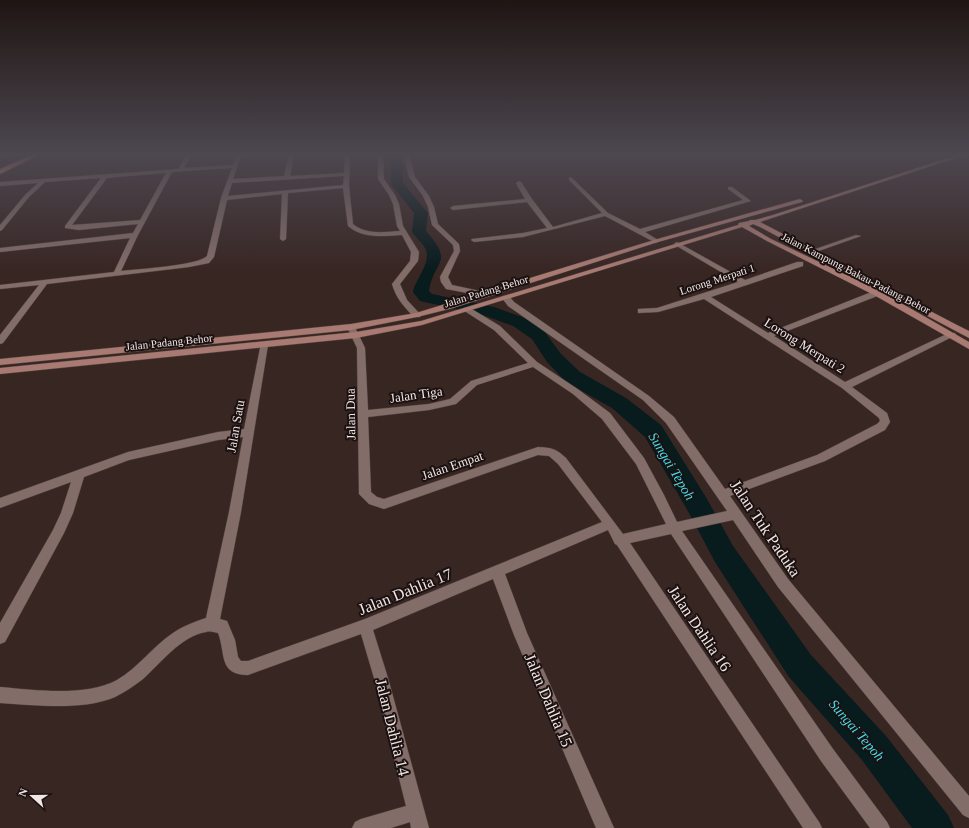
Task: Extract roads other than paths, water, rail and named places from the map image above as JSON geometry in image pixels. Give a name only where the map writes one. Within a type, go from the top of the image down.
[{"type":"main road","name":"Jalan Padang Behor","points":[[0,362],[353,331],[450,306],[656,241],[824,194]]},
{"type":"main road","name":"Jalan Padang Behor","points":[[0,371],[264,345],[422,322],[466,310],[677,244],[776,216],[844,194]]},
{"type":"main road","points":[[776,216],[775,224],[780,234]]},
{"type":"main road","name":"Jalan Kampung Bakau-Padang Behor","points":[[743,217],[780,234],[811,252],[917,306],[969,335]]},
{"type":"main road","name":"Jalan Kampung Bakau-Padang Behor","points":[[733,220],[768,240],[877,294],[952,335],[969,346]]},
{"type":"main road","points":[[728,230],[768,240]]},
{"type":"street","points":[[0,229],[9,216],[30,194]]},
{"type":"street","points":[[92,194],[67,227],[71,229],[142,222]]},
{"type":"street","points":[[116,274],[134,236],[158,194]]},
{"type":"street","points":[[0,287],[116,274],[195,264],[206,261],[210,257],[226,194]]},
{"type":"street","points":[[224,198],[277,194]]},
{"type":"street","points":[[283,239],[285,194]]},
{"type":"street","points":[[347,194],[350,225],[355,230],[365,232],[405,233]]},
{"type":"street","points":[[391,194],[396,204],[400,226],[415,252],[414,261],[396,284],[398,293],[405,304],[417,315]]},
{"type":"street","points":[[424,194],[431,207],[435,225],[456,244],[456,251],[444,277],[444,282],[449,287],[483,296]]},
{"type":"street","points":[[526,194],[551,229]]},
{"type":"street","points":[[586,194],[606,214],[656,241]]},
{"type":"street","points":[[638,232],[747,202],[748,199],[739,194]]},
{"type":"street","points":[[453,208],[529,200]]},
{"type":"street","points":[[474,240],[523,235],[606,214]]},
{"type":"street","points":[[0,217],[9,216]]},
{"type":"street","points":[[0,250],[134,236]]},
{"type":"street","points":[[811,252],[858,236]]},
{"type":"street","points":[[677,244],[743,282]]},
{"type":"street","name":"Lorong Merpati 1","points":[[641,311],[658,310],[800,264]]},
{"type":"street","points":[[0,341],[44,283]]},
{"type":"street","points":[[767,336],[877,294]]},
{"type":"street","name":"Lorong Merpati 2","points":[[705,296],[844,386],[883,416],[885,422],[881,427],[821,458],[723,494]]},
{"type":"street","name":"Jalan Tuk Paduka","points":[[503,298],[657,406],[689,445],[783,584],[969,809]]},
{"type":"street","points":[[466,310],[497,328],[534,364],[576,392],[606,416],[640,461],[660,498],[673,527],[827,755],[881,828]]},
{"type":"street","name":"Jalan Dua","points":[[353,331],[361,348],[365,494]]},
{"type":"street","points":[[844,386],[952,335]]},
{"type":"street","name":"Jalan Satu","points":[[212,623],[235,512],[264,345]]},
{"type":"street","name":"Jalan Tiga","points":[[363,414],[429,407],[453,402],[474,383],[534,364]]},
{"type":"street","points":[[0,503],[128,456],[218,436],[249,432]]},
{"type":"street","name":"Jalan Empat","points":[[365,494],[373,501],[384,504],[538,451],[552,452]]},
{"type":"street","name":"Jalan Dahlia 16","points":[[552,452],[562,461],[610,524],[619,540],[695,650],[813,828]]},
{"type":"street","points":[[0,637],[40,566],[65,517],[79,474]]},
{"type":"street","points":[[619,540],[694,522],[736,514]]},
{"type":"street","name":"Jalan Dahlia 17","points":[[212,623],[222,626],[228,640],[232,660],[238,668],[248,668],[365,626],[610,524]]},
{"type":"street","name":"Jalan Dahlia 15","points":[[497,571],[521,635],[605,828]]},
{"type":"street","points":[[0,695],[50,697],[93,695],[111,690],[128,680],[190,630],[212,623]]},
{"type":"street","name":"Jalan Dahlia 14","points":[[365,626],[381,678],[417,820]]},
{"type":"street","points":[[361,828],[417,820]]},
{"type":"waterway","name":"Sungai Tepoh","points":[[406,194],[421,213],[419,232],[433,250],[435,255],[433,265],[422,286],[421,292],[426,298],[488,311],[519,322],[538,335],[554,358],[573,377],[619,403],[653,431],[698,506],[724,554],[800,666],[874,748],[935,828]]}]
